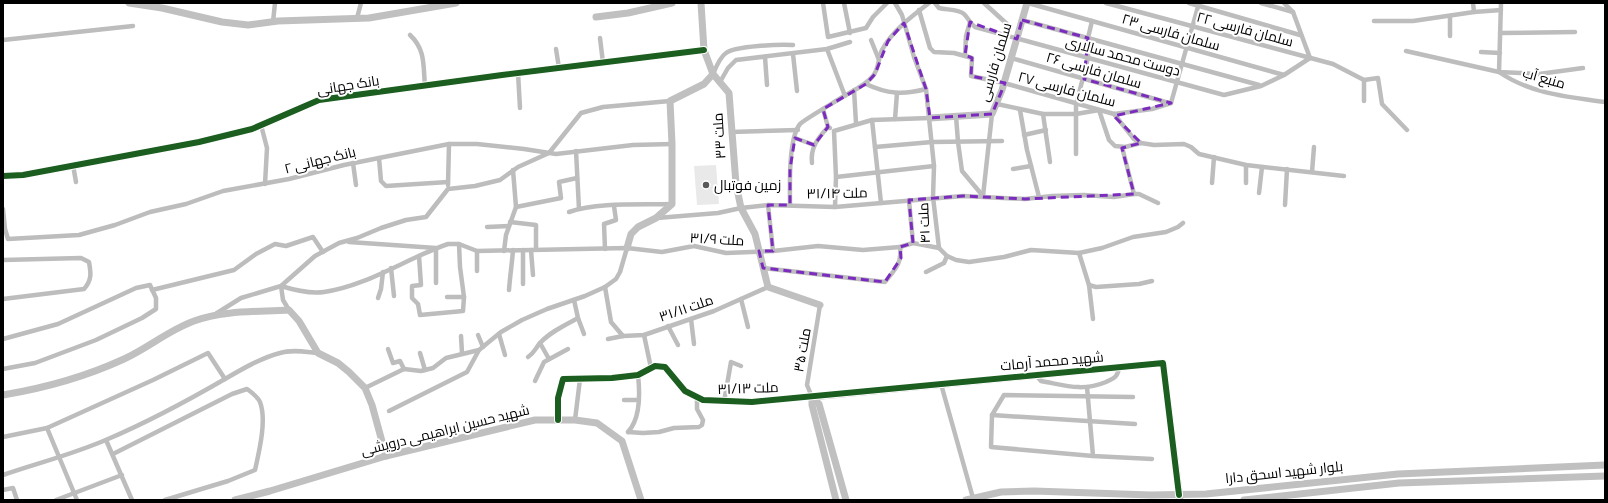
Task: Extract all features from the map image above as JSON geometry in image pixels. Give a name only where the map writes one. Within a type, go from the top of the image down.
[{"type":"street","points":[[129,3],[163,5],[222,22],[248,25],[273,22],[369,18],[456,3]]},
{"type":"street","points":[[273,22],[276,3]]},
{"type":"street","points":[[357,18],[361,3]]},
{"type":"street","points":[[596,17],[628,13],[672,3]]},
{"type":"street","name":"ملت ۳۳","points":[[701,3],[704,50],[713,74],[729,93],[736,184],[741,208],[755,234],[768,287]]},
{"type":"street","points":[[823,3],[828,37],[866,28],[873,17],[887,3]]},
{"type":"street","points":[[844,3],[850,33]]},
{"type":"street","name":"ملت ۴۱","points":[[763,268],[885,282],[897,268],[901,258],[900,247],[913,243],[939,248],[933,197],[934,166],[926,89],[902,15],[895,3]]},
{"type":"street","points":[[790,205],[790,169],[795,138],[800,124],[866,84],[875,74],[882,52],[888,40],[904,23],[929,3]]},
{"type":"street","name":"دوست محمد سالاری","points":[[935,3],[939,8],[958,11],[964,14],[975,27],[1224,95],[1261,86]]},
{"type":"street","points":[[984,3],[1007,24],[1005,35]]},
{"type":"street","name":"سلمان فارسی","points":[[930,118],[992,114],[1004,83],[1027,3]]},
{"type":"street","name":"سلمان فارسی ۲۳","points":[[1027,3],[1284,75]]},
{"type":"street","name":"سلمان فارسی ۲۲","points":[[1106,3],[1333,64],[1364,80]]},
{"type":"street","points":[[1189,3],[1198,4],[1300,35]]},
{"type":"street","points":[[1261,3],[1293,12]]},
{"type":"street","points":[[1022,20],[1261,86],[1284,75],[1310,58],[1300,35],[1293,12],[1284,3]]},
{"type":"street","points":[[1473,3],[1474,12]]},
{"type":"street","points":[[1499,72],[1501,3]]},
{"type":"street","points":[[1171,103],[1198,4]]},
{"type":"street","points":[[919,10],[930,48],[934,52],[965,55],[966,36],[970,22]]},
{"type":"street","points":[[1374,21],[1413,21],[1474,12],[1501,10]]},
{"type":"street","points":[[1450,16],[1450,36]]},
{"type":"street","points":[[1076,154],[1076,105],[1088,58],[1088,38],[1092,21]]},
{"type":"street","points":[[3,40],[133,26]]},
{"type":"street","points":[[1500,34],[1575,32]]},
{"type":"street","points":[[410,35],[417,42],[422,54],[425,86]]},
{"type":"street","points":[[600,38],[603,63]]},
{"type":"street","points":[[871,40],[880,60]]},
{"type":"street","points":[[720,82],[728,68],[736,60],[827,49],[850,42]]},
{"type":"street","points":[[448,189],[474,186],[500,180],[518,166],[549,153],[582,113],[604,107],[670,101],[704,84],[713,74],[726,53],[733,49],[778,44],[793,45]]},
{"type":"street","points":[[556,49],[559,68]]},
{"type":"street","points":[[827,49],[845,96]]},
{"type":"street","name":"بانک جهانی","points":[[3,176],[23,175],[199,142],[252,129],[319,100],[704,50]]},
{"type":"street","points":[[1406,51],[1499,72],[1540,74],[1583,68]]},
{"type":"street","points":[[1481,52],[1500,53]]},
{"type":"street","points":[[793,54],[797,91]]},
{"type":"street","name":"سلمان فارسی ۲۷","points":[[965,55],[972,58],[971,76],[1004,83],[1076,105],[1114,114],[1152,109],[1171,103]]},
{"type":"street","points":[[765,57],[767,86]]},
{"type":"street","name":"سلمان فارسی ۲۶","points":[[1011,58],[1171,103]]},
{"type":"street","name":"منبع آب","points":[[1499,72],[1522,86],[1548,94],[1605,102]]},
{"type":"street","points":[[518,73],[520,108]]},
{"type":"street","points":[[1364,101],[1364,80],[1378,78],[1382,104],[1407,130]]},
{"type":"street","points":[[866,84],[880,90],[897,93],[910,93],[926,89]]},
{"type":"street","points":[[854,90],[856,123]]},
{"type":"street","points":[[894,119],[897,93]]},
{"type":"street","points":[[389,411],[467,372],[481,348],[499,334],[522,320],[605,287],[616,279],[620,272],[631,234],[638,227],[656,218],[672,204],[670,101]]},
{"type":"street","points":[[997,104],[1043,114],[1076,114],[1099,110],[1109,140],[1115,146],[1122,147],[1141,143]]},
{"type":"street","points":[[823,109],[828,127],[834,131]]},
{"type":"street","points":[[1020,110],[1024,135],[1039,197]]},
{"type":"street","points":[[983,196],[992,114]]},
{"type":"street","points":[[1043,114],[1050,162]]},
{"type":"street","points":[[1114,114],[1134,140],[1141,143],[1154,145],[1184,144],[1191,147],[1199,154],[1246,165],[1344,176]]},
{"type":"street","points":[[956,116],[962,171],[983,196]]},
{"type":"street","points":[[834,131],[856,123],[872,120],[930,118]]},
{"type":"street","points":[[872,120],[881,203]]},
{"type":"street","points":[[261,125],[267,148],[265,184]]},
{"type":"street","points":[[812,163],[811,154],[814,145],[828,127]]},
{"type":"street","points":[[731,132],[798,130]]},
{"type":"street","points":[[1024,135],[1046,130]]},
{"type":"street","points":[[834,131],[836,177],[835,207]]},
{"type":"street","points":[[795,138],[814,145]]},
{"type":"street","points":[[875,147],[932,142],[1002,141]]},
{"type":"street","points":[[214,315],[241,298],[281,286],[316,256],[339,243],[406,220],[426,216],[448,189],[449,144]]},
{"type":"street","name":"بانک جهانی ۲","points":[[3,209],[5,229],[8,239],[79,236],[150,212],[186,204],[223,191],[290,180],[353,163],[449,144],[477,144],[556,154],[633,145],[672,144]]},
{"type":"street","points":[[1122,147],[1134,194],[1139,194],[1158,203]]},
{"type":"street","points":[[1312,172],[1314,147]]},
{"type":"street","points":[[576,151],[579,209]]},
{"type":"street","points":[[378,158],[381,181],[386,186],[448,182]]},
{"type":"street","points":[[1212,183],[1214,158]]},
{"type":"street","points":[[353,163],[356,185]]},
{"type":"street","points":[[73,165],[76,182]]},
{"type":"street","points":[[1246,165],[1246,183]]},
{"type":"street","points":[[836,177],[934,166]]},
{"type":"street","points":[[1013,169],[1031,166]]},
{"type":"street","points":[[1259,193],[1262,167]]},
{"type":"street","points":[[1285,205],[1287,169]]},
{"type":"street","points":[[504,250],[506,235],[516,207],[513,170]]},
{"type":"street","points":[[516,207],[562,198],[559,182],[577,178]]},
{"type":"street","name":"ملت ۳۱/۱۴","points":[[656,218],[718,213],[741,208],[768,205],[835,207],[933,197],[983,196],[1025,199],[1084,195],[1114,197],[1134,194]]},
{"type":"street","points":[[909,200],[913,243]]},
{"type":"street","points":[[569,212],[579,209],[614,206],[672,204]]},
{"type":"street","points":[[768,205],[774,251]]},
{"type":"street","points":[[605,250],[604,224],[616,220],[614,206]]},
{"type":"street","points":[[939,248],[947,256],[956,260],[969,262],[1004,257],[1031,250],[1079,253],[1102,248],[1133,237],[1166,232],[1178,227],[1182,223]]},
{"type":"street","points":[[487,227],[510,224],[536,225],[533,250],[533,274]]},
{"type":"street","points":[[152,290],[234,270],[256,254],[275,244],[286,246],[314,237],[323,252]]},
{"type":"street","points":[[345,242],[436,248]]},
{"type":"street","points":[[281,286],[297,290],[322,292],[344,288],[448,244],[459,244],[476,251],[477,271]]},
{"type":"street","points":[[419,256],[421,285],[412,286],[412,298],[418,304],[420,315],[463,311],[464,297],[459,244]]},
{"type":"street","name":"ملت ۳۱/۹","points":[[476,251],[605,250],[627,248],[662,252],[694,246],[726,253],[774,251],[818,246],[863,250],[900,247]]},
{"type":"street","points":[[436,248],[436,283]]},
{"type":"street","points":[[509,290],[513,250]]},
{"type":"street","points":[[523,250],[523,284]]},
{"type":"street","points":[[1079,253],[1089,285],[1093,319]]},
{"type":"street","points":[[926,272],[944,263],[947,256]]},
{"type":"street","points":[[3,260],[81,258],[89,262],[91,272],[90,282],[84,289],[3,299]]},
{"type":"street","points":[[391,268],[394,296]]},
{"type":"street","points":[[378,298],[381,289],[383,272]]},
{"type":"street","points":[[1089,285],[1096,287],[1139,284],[1152,281]]},
{"type":"street","points":[[3,339],[58,324],[136,288],[150,285],[156,298],[156,309],[142,318],[96,340],[35,363],[3,369]]},
{"type":"street","points":[[281,286],[283,300],[299,321],[318,353]]},
{"type":"street","points":[[605,287],[611,322],[623,336]]},
{"type":"street","points":[[768,287],[820,305]]},
{"type":"street","name":"ملت ۳۱/۱۱","points":[[608,339],[623,336],[644,335],[714,311],[768,287]]},
{"type":"street","points":[[447,297],[464,297]]},
{"type":"street","points":[[741,299],[748,327]]},
{"type":"street","points":[[574,300],[578,318],[584,334]]},
{"type":"street","name":"ملت ۳۵","points":[[812,397],[807,385],[820,305]]},
{"type":"street","points":[[3,395],[35,389],[83,376],[126,358],[192,321],[214,315],[290,310]]},
{"type":"street","points":[[528,357],[535,353],[540,343],[551,334],[578,318]]},
{"type":"street","points":[[691,318],[694,344]]},
{"type":"street","points":[[668,326],[678,344]]},
{"type":"street","points":[[478,334],[481,348]]},
{"type":"street","points":[[499,334],[505,355]]},
{"type":"street","points":[[558,420],[558,398],[562,379],[638,375],[651,368],[644,335]]},
{"type":"street","points":[[461,336],[462,353]]},
{"type":"street","points":[[540,343],[549,359]]},
{"type":"street","points":[[365,388],[404,370],[425,370],[433,368],[446,358],[481,348]]},
{"type":"street","points":[[388,349],[393,363],[400,360],[404,370]]},
{"type":"street","points":[[535,381],[544,362],[568,349]]},
{"type":"street","points":[[3,475],[106,440],[136,427],[250,365],[280,352],[301,351],[318,353],[338,363],[349,372],[365,388],[372,405],[386,456]]},
{"type":"street","points":[[420,353],[425,370]]},
{"type":"street","points":[[3,437],[47,428],[208,354],[225,379]]},
{"type":"street","points":[[724,402],[731,362],[741,366]]},
{"type":"street","name":"شهید محمد آرمات","points":[[812,397],[1163,363],[1179,497]]},
{"type":"street","name":"ملت ۳۱/۱۳","points":[[651,368],[655,366],[665,368],[685,391],[703,400],[752,402],[812,397]]},
{"type":"street","points":[[1036,375],[1041,381],[1079,388],[1087,388],[1095,387],[1115,378],[1118,374],[1119,367]]},
{"type":"street","points":[[638,375],[640,392],[639,400],[633,427],[628,432],[659,432],[674,428],[699,427],[703,420],[697,410],[697,397]]},
{"type":"street","points":[[575,420],[580,379]]},
{"type":"street","points":[[941,384],[974,498]]},
{"type":"street","points":[[113,454],[232,394],[248,388],[260,402],[262,417],[260,444],[255,470],[228,481],[165,500]]},
{"type":"street","points":[[1087,388],[1093,456]]},
{"type":"street","points":[[1133,397],[1004,395],[992,415],[991,447],[1093,456],[1152,459]]},
{"type":"street","points":[[812,397],[812,405],[836,500]]},
{"type":"street","points":[[812,397],[819,404],[846,500]]},
{"type":"street","points":[[624,400],[639,400]]},
{"type":"street","points":[[992,415],[1135,424]]},
{"type":"street","name":"شهید حسین ابراهیمی درویشی","points":[[235,500],[386,456],[535,420],[575,420],[597,423],[622,441],[641,500]]},
{"type":"street","points":[[47,428],[60,456],[77,500]]},
{"type":"street","points":[[106,440],[132,500]]},
{"type":"street","name":"بلوار شهید اسحق دارا","points":[[966,500],[1001,492],[1062,492],[1179,497],[1398,474],[1605,465]]},
{"type":"street","points":[[1592,466],[1592,476]]},
{"type":"street","points":[[56,500],[122,475]]},
{"type":"street","name":"بلوار شهید اسحق دارا","points":[[1244,500],[1399,483],[1605,476]]},
{"type":"street","points":[[3,490],[13,488],[17,500]]},
{"type":"street","points":[[1062,492],[1062,500]]},
{"type":"highlighted area","points":[[1022,20],[1088,38],[1084,79],[1171,103],[1114,116],[1141,143],[1122,148],[1134,194],[1025,199],[963,196],[909,200],[913,243],[900,247],[901,258],[885,282],[763,268],[759,251],[773,251],[768,205],[790,205],[790,169],[795,138],[814,145],[828,127],[823,109],[866,84],[875,74],[888,41],[904,23],[926,89],[930,118],[992,114],[1005,83],[971,76],[972,58],[965,55],[970,22],[1017,39]]},
{"type":"shaded area","name":"زمین فوتبال","points":[[716,165],[719,204],[697,205],[694,166]]},
{"type":"cycle path","points":[[3,176],[23,175],[199,142],[252,129],[319,100],[502,75],[704,50]]},
{"type":"cycle path","points":[[558,420],[558,398],[563,379],[612,378],[638,375],[655,366],[665,367],[685,391],[703,400],[752,402],[1163,363],[1179,495]]},
{"type":"place","name":"زمین فوتبال","points":[[706,185]]}]
